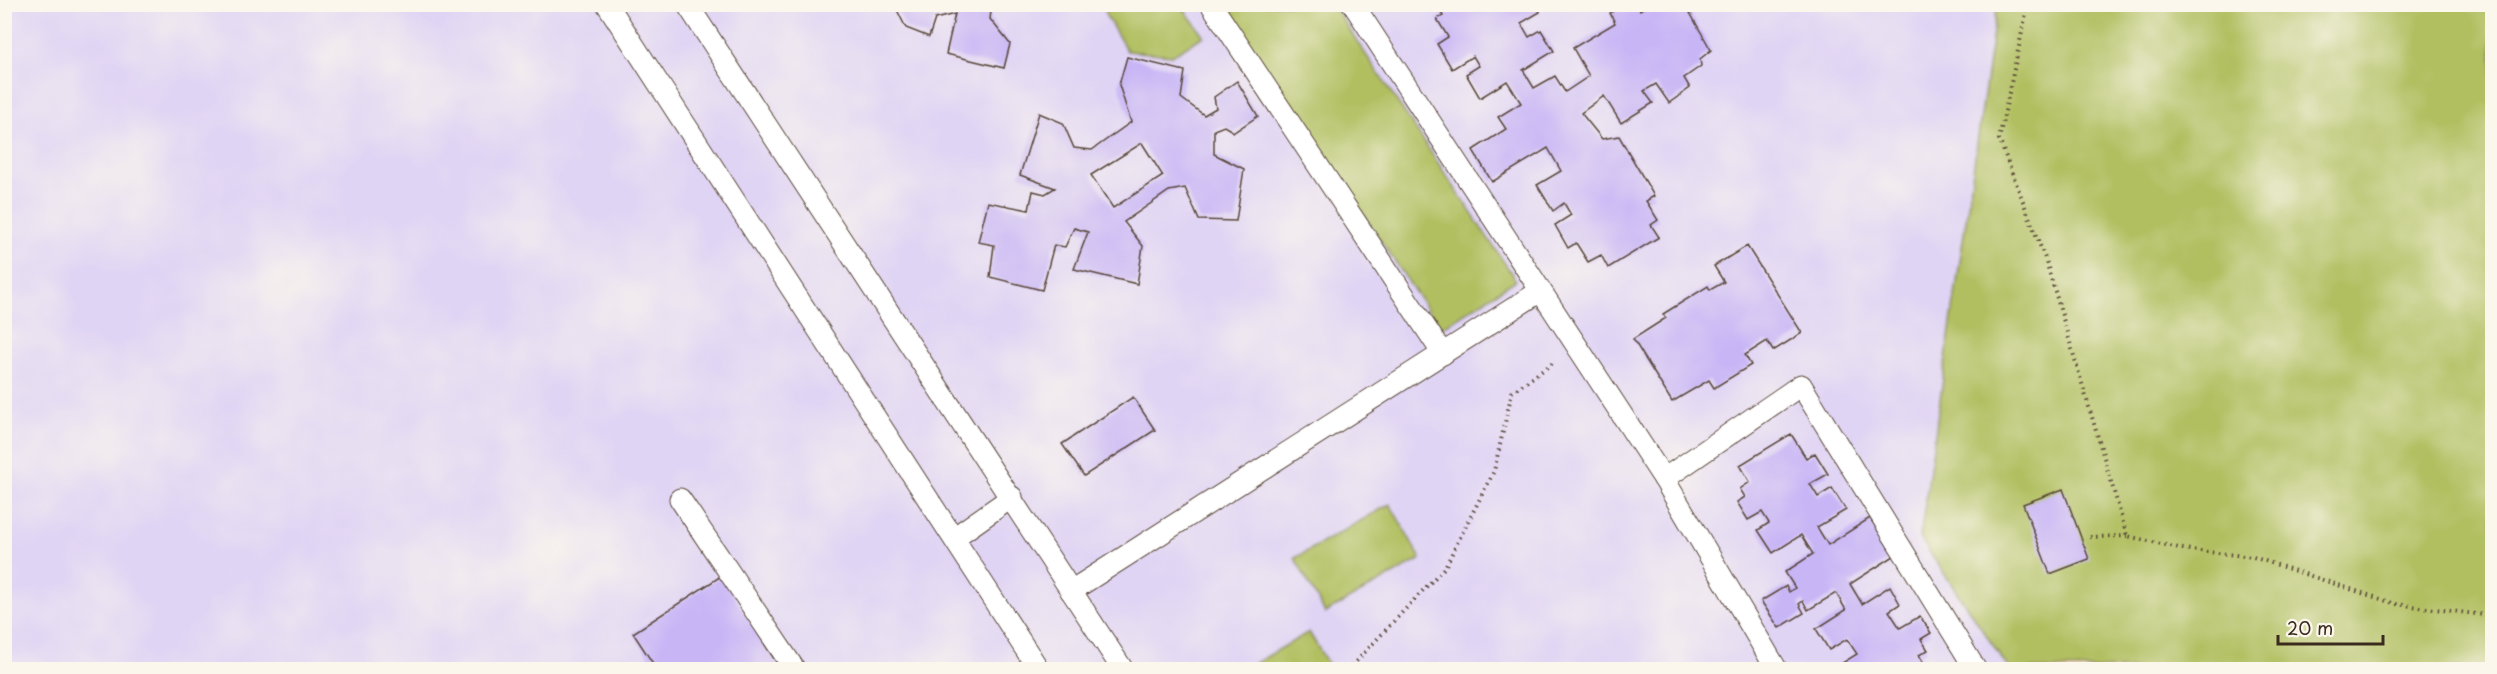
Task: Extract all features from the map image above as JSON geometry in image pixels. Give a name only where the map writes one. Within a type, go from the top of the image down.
[{"type":"lane","points":[[607,4],[1040,669]]},
{"type":"lane","points":[[687,4],[1123,669]]},
{"type":"lane","points":[[1210,4],[1443,354]]},
{"type":"lane","points":[[1353,4],[1539,292],[1664,479],[1777,669]]},
{"type":"lane","points":[[1071,591],[1539,292]]},
{"type":"lane","points":[[1664,479],[1801,385],[1976,669]]},
{"type":"lane","points":[[955,537],[1012,497]]},
{"type":"lane","points":[[680,499],[795,669]]},
{"type":"path","points":[[2028,4],[1999,139],[2046,261],[2127,536]]},
{"type":"path","points":[[1348,669],[1445,567],[1494,471],[1512,392],[1576,346]]},
{"type":"path","points":[[2090,537],[2127,536],[2183,549],[2253,557],[2396,604],[2493,617]]},
{"type":"shaded area","points":[[4,5],[1997,5],[1920,538],[2009,669],[5,669]]},
{"type":"green space","points":[[1107,5],[1181,5],[1204,36],[1172,55],[1127,51],[1105,14]]},
{"type":"green space","points":[[1223,5],[1333,5],[1516,280],[1440,329]]},
{"type":"green space","points":[[1997,5],[2492,5],[2492,669],[2009,669],[1920,538]]},
{"type":"green space","points":[[1390,504],[1421,559],[1325,613],[1295,558]]},
{"type":"green space","points":[[1309,632],[1331,669],[1245,669]]},
{"type":"building","points":[[894,4],[992,4],[990,19],[1010,44],[1004,68],[946,54],[955,14],[935,19],[929,37],[906,28]]},
{"type":"building","points":[[1436,4],[1536,4],[1540,12],[1521,23],[1529,37],[1541,30],[1554,51],[1523,70],[1534,88],[1555,76],[1565,92],[1589,76],[1573,48],[1615,23],[1610,13],[1624,4],[1636,4],[1640,10],[1649,4],[1685,4],[1711,50],[1700,59],[1701,66],[1684,78],[1690,88],[1669,103],[1656,84],[1644,91],[1653,103],[1621,123],[1604,96],[1581,113],[1602,139],[1619,136],[1654,196],[1646,201],[1658,220],[1651,225],[1659,237],[1608,268],[1601,255],[1588,262],[1576,243],[1568,248],[1555,225],[1571,215],[1564,203],[1553,211],[1537,185],[1561,171],[1548,148],[1492,182],[1473,150],[1506,129],[1498,117],[1521,103],[1507,81],[1480,98],[1466,74],[1479,66],[1473,56],[1452,69],[1437,44],[1448,37],[1437,19],[1443,16]]},
{"type":"building","points":[[1127,57],[1185,71],[1181,98],[1204,115],[1216,108],[1214,97],[1237,81],[1258,116],[1234,132],[1224,126],[1214,130],[1214,154],[1244,169],[1236,221],[1199,220],[1185,188],[1169,191],[1124,222],[1143,246],[1137,284],[1074,269],[1088,232],[1074,228],[1065,247],[1054,245],[1042,290],[990,277],[994,245],[978,242],[988,202],[1029,210],[1033,191],[1045,194],[1055,188],[1020,175],[1039,113],[1063,123],[1074,148],[1092,150],[1131,122],[1119,85]],"holes":[[[1142,143],[1163,176],[1113,208],[1091,175]]]},
{"type":"building","points":[[1747,246],[1802,333],[1773,351],[1767,341],[1745,355],[1751,365],[1714,388],[1709,380],[1672,402],[1633,339],[1666,318],[1663,314],[1708,286],[1710,290],[1724,282],[1714,266]]},
{"type":"building","points":[[1133,397],[1155,430],[1084,476],[1062,444]]},
{"type":"building","points":[[1791,434],[1806,458],[1815,453],[1828,474],[1810,484],[1818,497],[1832,488],[1846,510],[1817,527],[1828,545],[1870,518],[1894,556],[1850,584],[1862,604],[1890,586],[1900,604],[1889,611],[1900,628],[1920,616],[1931,633],[1921,639],[1928,650],[1919,655],[1928,670],[1841,670],[1839,665],[1857,654],[1847,639],[1829,650],[1816,629],[1846,610],[1836,593],[1808,610],[1803,601],[1799,604],[1804,613],[1779,628],[1761,601],[1786,586],[1789,592],[1795,588],[1785,572],[1813,554],[1801,535],[1773,553],[1758,530],[1769,523],[1762,512],[1748,520],[1737,502],[1745,497],[1740,489],[1750,482],[1740,465]]},
{"type":"building","points":[[2063,489],[2089,559],[2050,574],[2023,504]]},
{"type":"building","points":[[721,576],[780,668],[777,670],[646,670],[654,665],[633,633]]}]
